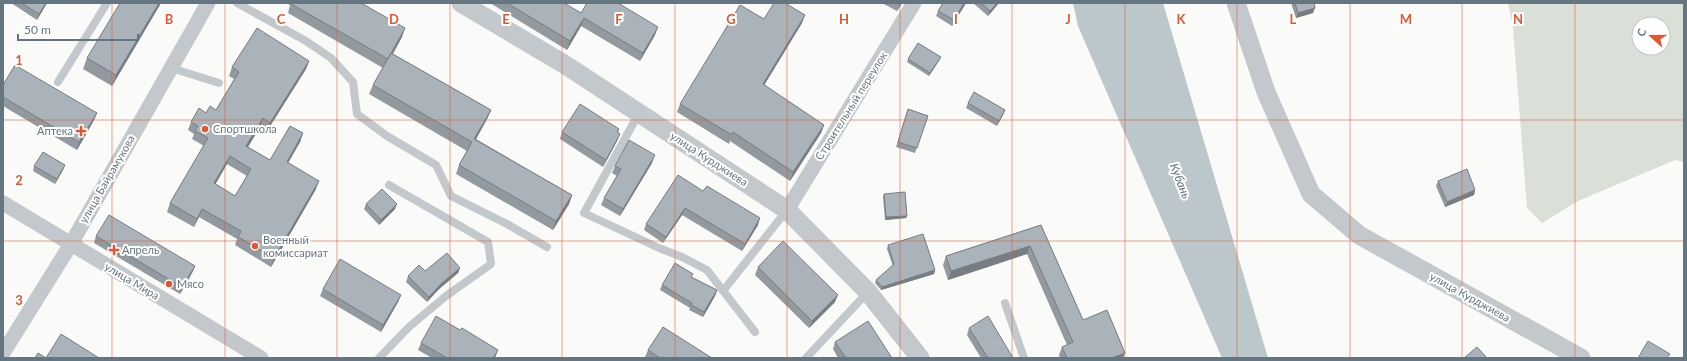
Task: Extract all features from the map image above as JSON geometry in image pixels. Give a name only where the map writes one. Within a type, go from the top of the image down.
[{"type":"street","name":"улица Байрамукова","points":[[3,353],[71,244],[208,3]]},
{"type":"street","name":"улица Курджиева","points":[[461,3],[564,64],[787,210],[868,292],[920,358]]},
{"type":"street","name":"Строительный переулок","points":[[787,210],[914,3]]},
{"type":"street","name":"улица Курджиева","points":[[1236,3],[1266,92],[1311,194],[1359,235],[1581,358]]},
{"type":"street","name":"улица Мира","points":[[3,203],[260,358]]},
{"type":"lane","points":[[58,82],[107,3]]},
{"type":"lane","points":[[237,3],[306,40],[331,58],[353,82],[358,114],[387,136],[436,165],[451,196],[508,224],[547,247]]},
{"type":"lane","points":[[171,68],[220,82]]},
{"type":"lane","points":[[639,113],[584,213],[682,257],[706,270],[755,332]]},
{"type":"lane","points":[[379,358],[409,328],[446,296],[491,264],[488,242],[389,185]]},
{"type":"lane","points":[[723,291],[787,210]]},
{"type":"lane","points":[[806,358],[868,292]]},
{"type":"lane","points":[[1005,303],[1024,358]]},
{"type":"shaded area","points":[[1508,3],[1684,3],[1684,162],[1675,160],[1578,201],[1542,223],[1527,208],[1513,28]]},
{"type":"water","name":"Кубань","points":[[1073,3],[1163,3],[1268,358],[1222,358],[1078,26]]},
{"type":"building","points":[[21,3],[46,3],[39,14]]},
{"type":"building","points":[[120,3],[159,3],[116,75],[87,58]]},
{"type":"building","points":[[291,3],[361,3],[405,28],[388,59]]},
{"type":"building","points":[[507,3],[564,3],[581,13],[587,3],[618,3],[658,27],[643,53],[584,18],[570,41]]},
{"type":"building","points":[[774,3],[785,3],[805,15],[763,84],[824,125],[793,172],[733,132],[732,135],[680,104],[740,5],[764,19]]},
{"type":"building","points":[[943,3],[964,3],[954,20],[938,11]]},
{"type":"building","points":[[981,3],[997,3],[990,11]]},
{"type":"building","points":[[1295,3],[1314,3],[1315,8],[1298,13]]},
{"type":"building","points":[[257,28],[309,61],[270,123],[263,118],[246,146],[270,160],[290,126],[303,133],[287,162],[319,181],[274,258],[238,237],[241,231],[202,209],[197,219],[170,203],[208,138],[195,131],[198,126],[191,122],[199,108],[206,113],[210,106],[216,110],[239,72],[232,67]],"holes":[[[230,156],[251,169],[235,196],[214,183]]]},
{"type":"building","points":[[918,43],[941,57],[930,73],[908,59]]},
{"type":"building","points":[[391,53],[491,110],[474,139],[572,195],[556,221],[459,165],[472,142],[373,85]]},
{"type":"building","points":[[15,65],[97,113],[79,142],[3,97],[3,85]]},
{"type":"building","points":[[974,92],[1005,110],[999,121],[968,103]]},
{"type":"building","points":[[580,104],[619,129],[617,132],[620,134],[606,160],[562,132]]},
{"type":"building","points":[[908,109],[928,116],[917,148],[898,142]]},
{"type":"building","points":[[629,140],[655,155],[623,209],[604,198],[621,169],[615,166]]},
{"type":"building","points":[[43,152],[65,165],[57,179],[34,166]]},
{"type":"building","points":[[1467,169],[1475,190],[1447,202],[1438,181]]},
{"type":"building","points":[[678,175],[703,191],[707,186],[760,218],[745,244],[685,208],[666,237],[646,224]]},
{"type":"building","points":[[382,189],[397,204],[381,220],[366,204]]},
{"type":"building","points":[[905,192],[907,216],[886,217],[884,194]]},
{"type":"building","points":[[109,215],[195,266],[182,287],[96,236]]},
{"type":"building","points":[[1041,225],[1083,320],[1107,310],[1125,353],[1112,358],[1067,358],[1062,347],[1073,342],[1030,246],[951,271],[946,256]]},
{"type":"building","points":[[923,234],[935,270],[882,287],[876,280],[894,264],[888,245]]},
{"type":"building","points":[[783,241],[838,295],[812,321],[758,267]]},
{"type":"building","points":[[447,253],[460,268],[441,284],[429,297],[408,276],[419,265],[425,271]]},
{"type":"building","points":[[340,259],[401,295],[383,325],[323,289]]},
{"type":"building","points":[[675,263],[693,274],[691,277],[717,290],[704,312],[662,285]]},
{"type":"building","points":[[436,316],[460,330],[462,328],[498,350],[493,358],[447,358],[421,343]]},
{"type":"building","points":[[988,316],[1013,358],[988,358],[969,328]]},
{"type":"building","points":[[868,321],[892,358],[846,358],[835,342]]},
{"type":"building","points":[[663,327],[712,358],[660,358],[648,350]]},
{"type":"building","points":[[61,334],[99,358],[46,358]]},
{"type":"building","points":[[1648,341],[1670,354],[1667,358],[1638,358]]},
{"type":"building","points":[[1477,347],[1487,358],[1464,358]]},
{"type":"building","points":[[38,353],[46,358],[35,358]]},
{"type":"place","name":"Спортшкола","points":[[205,129]]},
{"type":"place","name":"Аптека","points":[[81,131]]},
{"type":"place","name":"Военный комиссариат","points":[[255,246]]},
{"type":"place","name":"Апрель","points":[[114,250]]},
{"type":"place","name":"Мясо","points":[[169,284]]}]
